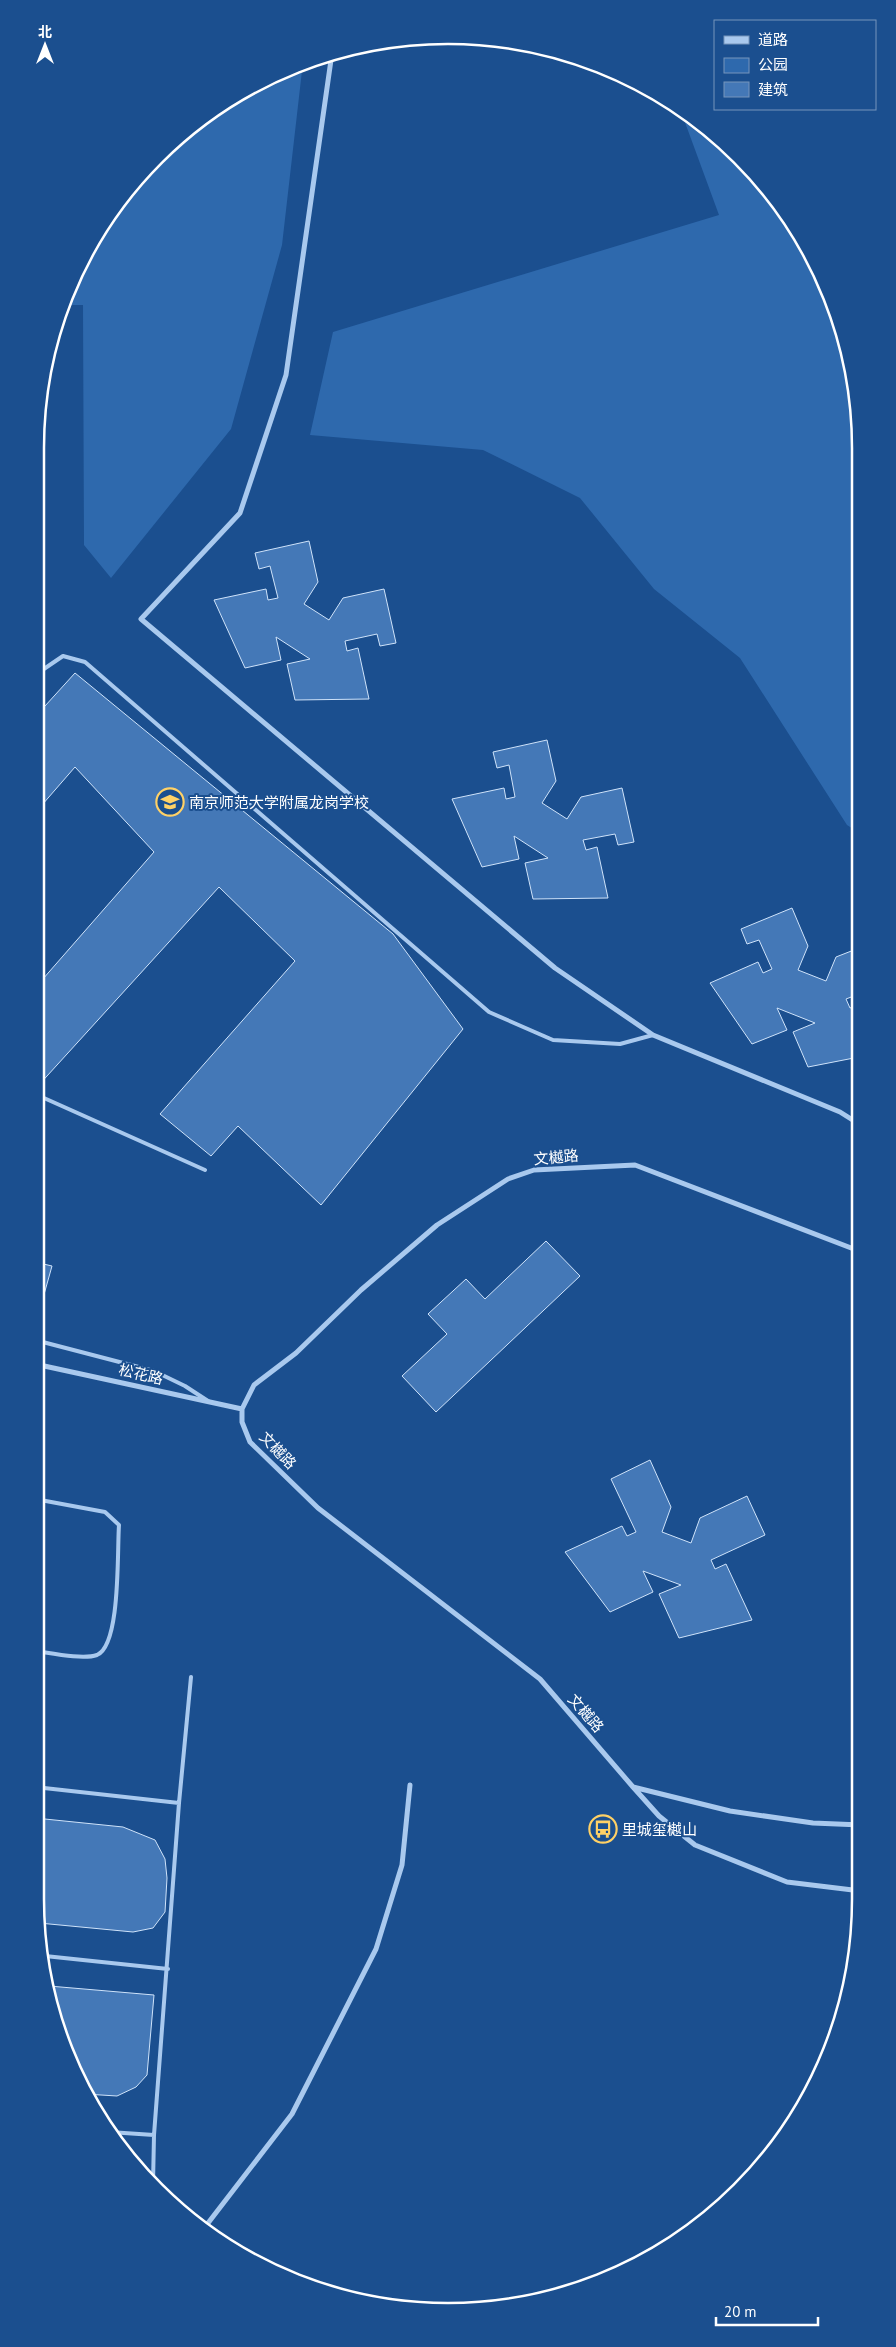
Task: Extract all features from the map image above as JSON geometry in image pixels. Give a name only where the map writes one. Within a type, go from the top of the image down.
[{"type":"street","points":[[331,61],[286,375],[240,513],[141,619],[556,968],[653,1034],[840,1112],[852,1120]]},
{"type":"street","name":"文樾路","points":[[852,1248],[634,1165],[534,1170],[508,1179],[437,1225],[361,1290],[296,1353],[254,1385],[242,1409],[242,1422],[250,1442],[318,1508],[540,1679],[659,1816],[695,1845],[787,1882],[852,1890]]},
{"type":"street","name":"松花路","points":[[44,1366],[242,1409]]},
{"type":"street","points":[[207,2224],[292,2114],[376,1949],[402,1865],[410,1784]]},
{"type":"street","points":[[633,1787],[730,1811],[813,1823],[852,1825]]},
{"type":"lane","points":[[44,669],[63,656],[85,662],[489,1012],[553,1040],[620,1044],[653,1034]]},
{"type":"lane","points":[[44,1098],[205,1170]]},
{"type":"lane","points":[[44,1342],[154,1371],[186,1386],[210,1402]]},
{"type":"lane","points":[[44,1501],[105,1512],[118,1525],[114,1627],[106,1648],[96,1655],[81,1656],[44,1652]]},
{"type":"lane","points":[[153,2176],[154,2135],[179,1803],[191,1677]]},
{"type":"lane","points":[[44,1788],[179,1803]]},
{"type":"lane","points":[[48,1956],[168,1969]]},
{"type":"lane","points":[[118,2133],[154,2135]]},
{"type":"green space","points":[[302,71],[282,245],[231,429],[111,578],[84,545],[83,305],[70,305],[85,269],[112,223],[144,181],[181,144],[223,112],[269,85]]},
{"type":"green space","points":[[684,120],[715,144],[734,162],[752,181],[784,223],[811,269],[831,318],[838,343],[849,395],[852,448],[852,828],[847,825],[740,658],[654,589],[580,498],[483,450],[310,435],[333,332],[719,215]]},
{"type":"building","points":[[309,541],[318,582],[304,604],[329,620],[343,598],[384,589],[396,643],[380,646],[377,634],[345,641],[347,651],[358,648],[369,699],[295,700],[287,664],[310,659],[276,637],[281,660],[245,668],[214,600],[266,589],[268,600],[278,598],[270,566],[259,569],[255,553]]},
{"type":"building","points":[[75,673],[393,934],[463,1029],[321,1205],[238,1126],[211,1156],[160,1114],[295,961],[219,887],[44,1079],[44,978],[154,852],[75,767],[44,803],[44,707]]},
{"type":"building","points":[[547,740],[556,781],[542,803],[567,819],[581,797],[622,788],[634,842],[618,845],[615,834],[583,840],[586,850],[597,847],[608,898],[533,899],[525,863],[548,858],[514,836],[519,859],[482,867],[452,799],[504,788],[506,799],[515,797],[509,765],[497,768],[493,752]]},
{"type":"building","points":[[792,908],[808,946],[798,970],[826,981],[836,957],[852,951],[852,997],[846,999],[850,1008],[852,1007],[852,1058],[808,1067],[793,1032],[815,1023],[777,1008],[787,1030],[752,1044],[710,983],[758,962],[763,973],[772,969],[759,940],[747,944],[741,929]]},
{"type":"building","points":[[546,1241],[580,1276],[436,1412],[402,1376],[447,1334],[428,1314],[466,1279],[485,1299]]},
{"type":"building","points":[[44,1264],[52,1266],[44,1294]]},
{"type":"building","points":[[650,1460],[671,1507],[662,1532],[691,1543],[700,1518],[747,1496],[765,1535],[711,1560],[715,1569],[726,1564],[752,1620],[679,1638],[659,1594],[681,1585],[643,1571],[653,1592],[610,1612],[565,1552],[622,1526],[627,1536],[636,1532],[611,1479]]},
{"type":"building","points":[[44,1819],[123,1827],[155,1840],[165,1859],[167,1878],[165,1912],[153,1928],[133,1932],[45,1924]]},
{"type":"building","points":[[54,1986],[154,1995],[147,2075],[136,2087],[117,2096],[94,2095],[85,2078],[65,2029]]},
{"type":"place","name":"南京师范大学附属龙岗学校","points":[[170,802]]},
{"type":"place","name":"里城玺樾山","points":[[603,1829]]}]
